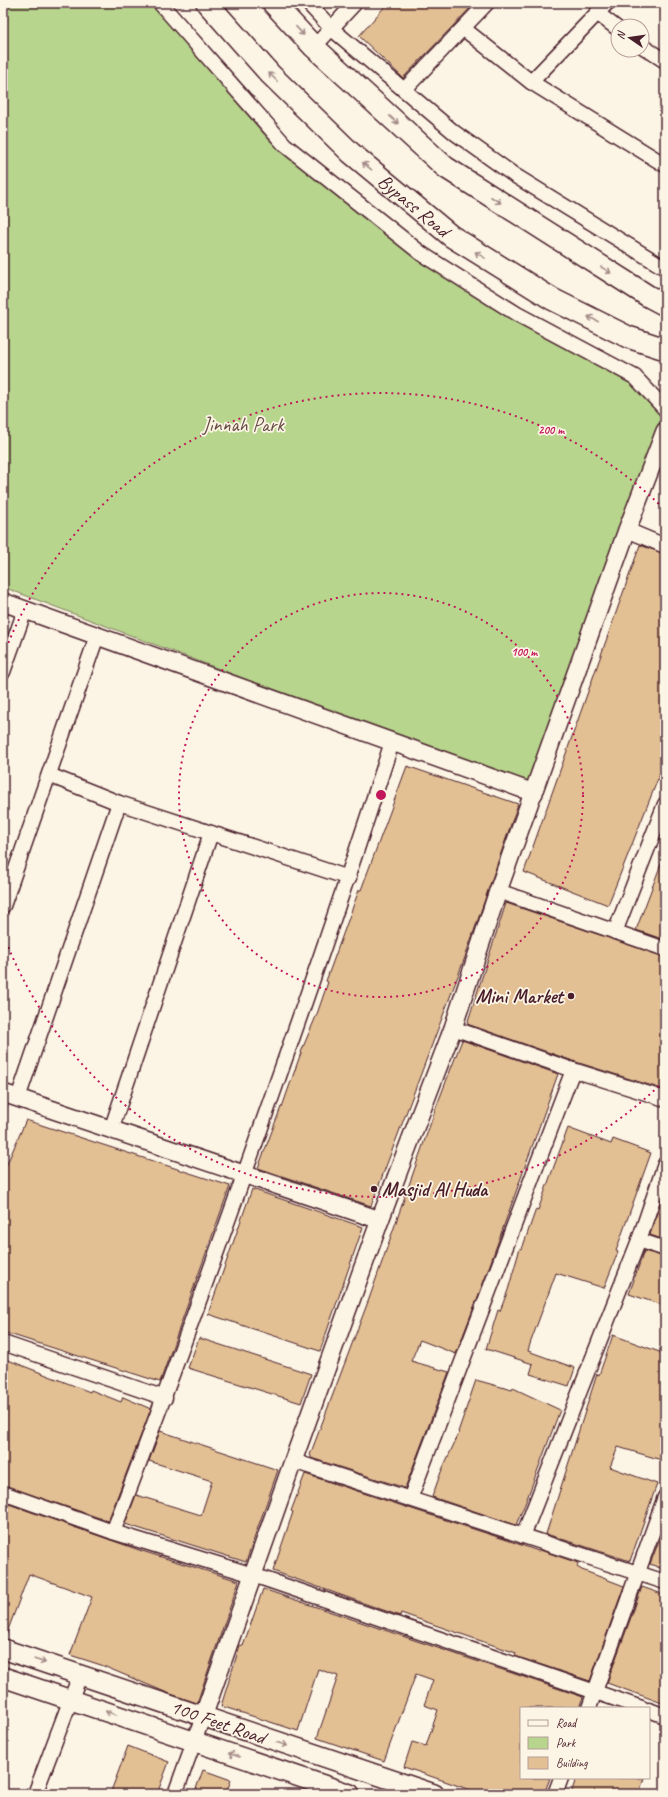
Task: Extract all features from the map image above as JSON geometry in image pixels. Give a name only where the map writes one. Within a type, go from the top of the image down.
[{"type":"main road","name":"Bypass Road","points":[[207,3],[270,74],[351,153],[451,236],[552,299],[628,337],[665,349]]},
{"type":"main road","points":[[273,3],[314,47],[445,167],[648,296],[665,305]]},
{"type":"main road","name":"100 Feet Road","points":[[3,1649],[434,1794]]},
{"type":"main road","name":"100 Feet Road","points":[[3,1678],[70,1699],[350,1794]]},
{"type":"street","points":[[160,3],[285,145],[422,254],[518,314],[635,377],[665,410]]},
{"type":"street","points":[[308,3],[332,29],[454,133],[514,174],[665,268]]},
{"type":"street","points":[[314,47],[355,3]]},
{"type":"street","points":[[404,90],[488,3]]},
{"type":"street","points":[[531,82],[607,3]]},
{"type":"street","points":[[597,14],[610,23]]},
{"type":"street","points":[[464,29],[531,82],[665,164]]},
{"type":"street","points":[[650,51],[665,61]]},
{"type":"street","points":[[175,1794],[380,1220],[453,1028],[498,892],[627,530],[665,431]]},
{"type":"street","points":[[627,530],[665,546]]},
{"type":"street","points":[[3,602],[534,793]]},
{"type":"street","points":[[3,672],[26,610]]},
{"type":"street","points":[[3,906],[97,636]]},
{"type":"street","points":[[113,1532],[165,1398],[349,878],[392,742]]},
{"type":"street","points":[[49,775],[119,803],[349,878]]},
{"type":"street","points":[[119,803],[10,1096],[380,1220]]},
{"type":"street","points":[[615,932],[665,804]]},
{"type":"street","points":[[111,1130],[211,833]]},
{"type":"street","points":[[498,892],[665,949]]},
{"type":"street","points":[[453,1028],[573,1070],[665,1099]]},
{"type":"street","points":[[410,1499],[573,1070]]},
{"type":"street","points":[[524,1536],[639,1240],[665,1164]]},
{"type":"street","points":[[639,1240],[665,1249]]},
{"type":"street","points":[[3,1343],[165,1398]]},
{"type":"street","points":[[293,1461],[665,1582]]},
{"type":"street","points":[[3,1493],[113,1532],[253,1575],[639,1707]]},
{"type":"street","points":[[589,1707],[665,1497]]},
{"type":"street","points":[[35,1794],[80,1675]]},
{"type":"street","points":[[650,1710],[665,1716]]},
{"type":"street","points":[[555,1794],[561,1779]]},
{"type":"green space","name":"Jinnah Park","points":[[3,3],[151,3],[269,140],[375,227],[517,314],[523,322],[665,404],[665,416],[528,786],[3,587]]},
{"type":"building","points":[[388,3],[475,3],[403,78],[359,36]]},
{"type":"building","points":[[640,545],[665,554],[665,761],[608,905],[524,872]]},
{"type":"building","points":[[407,766],[518,804],[464,960],[371,1206],[258,1168],[282,1107],[303,1047],[317,1014],[328,982],[326,981],[359,890],[361,890]]},
{"type":"building","points":[[665,856],[665,940],[636,930]]},
{"type":"building","name":"Mini Market","points":[[506,903],[665,957],[665,1090],[576,1062],[467,1024]]},
{"type":"building","points":[[462,1040],[558,1074],[487,1273],[456,1354],[420,1340],[411,1361],[449,1372],[405,1488],[311,1458],[310,1455],[369,1299],[437,1105]]},
{"type":"building","points":[[26,1120],[230,1186],[160,1382],[3,1332],[3,1173]]},
{"type":"building","points":[[568,1128],[611,1144],[613,1139],[651,1153],[616,1251],[618,1252],[604,1288],[556,1273],[530,1344],[528,1351],[575,1368],[569,1386],[530,1374],[533,1364],[486,1349],[498,1310],[500,1311],[508,1290],[520,1248],[522,1249],[536,1209],[538,1210]]},
{"type":"building","points":[[252,1189],[363,1227],[320,1351],[208,1314]]},
{"type":"building","points":[[665,1192],[665,1240],[650,1235]]},
{"type":"building","points":[[644,1251],[665,1257],[665,1306],[629,1294]]},
{"type":"building","points":[[613,1335],[665,1354],[665,1461],[618,1447],[610,1467],[657,1484],[630,1561],[546,1534],[597,1374],[599,1375]]},
{"type":"building","points":[[199,1338],[311,1374],[301,1403],[188,1368]]},
{"type":"building","points":[[3,1358],[90,1392],[91,1390],[121,1402],[123,1397],[151,1409],[108,1521],[3,1485]]},
{"type":"building","points":[[476,1380],[512,1390],[513,1388],[560,1410],[516,1525],[432,1497],[441,1472],[459,1433],[458,1432]]},
{"type":"building","points":[[160,1431],[278,1470],[246,1562],[125,1524],[136,1495],[201,1515],[212,1481],[149,1461]]},
{"type":"building","points":[[305,1474],[578,1563],[577,1567],[582,1570],[624,1586],[590,1681],[515,1656],[516,1653],[401,1613],[400,1616],[273,1571],[293,1512],[291,1511]]},
{"type":"building","points":[[3,1502],[142,1551],[239,1581],[197,1703],[165,1692],[101,1665],[70,1655],[92,1597],[29,1574],[5,1638],[3,1638]]},
{"type":"building","points":[[664,1528],[665,1529],[665,1570],[650,1564]]},
{"type":"building","points":[[642,1587],[665,1595],[665,1704],[607,1683]]},
{"type":"building","points":[[263,1589],[583,1697],[579,1707],[520,1707],[520,1779],[550,1779],[544,1794],[482,1794],[404,1767],[412,1742],[426,1746],[438,1710],[424,1705],[433,1680],[416,1674],[384,1761],[317,1738],[338,1676],[318,1669],[298,1731],[221,1706],[240,1645],[243,1646]]},
{"type":"building","points":[[128,1746],[169,1762],[157,1794],[110,1794]]},
{"type":"building","points":[[203,1770],[231,1780],[226,1794],[194,1794]]},
{"type":"building","points":[[576,1779],[644,1779],[639,1794],[571,1794]]},
{"type":"place","name":"Mini Market","points":[[571,996]]},
{"type":"place","name":"Masjid Al Huda","points":[[374,1189]]}]
